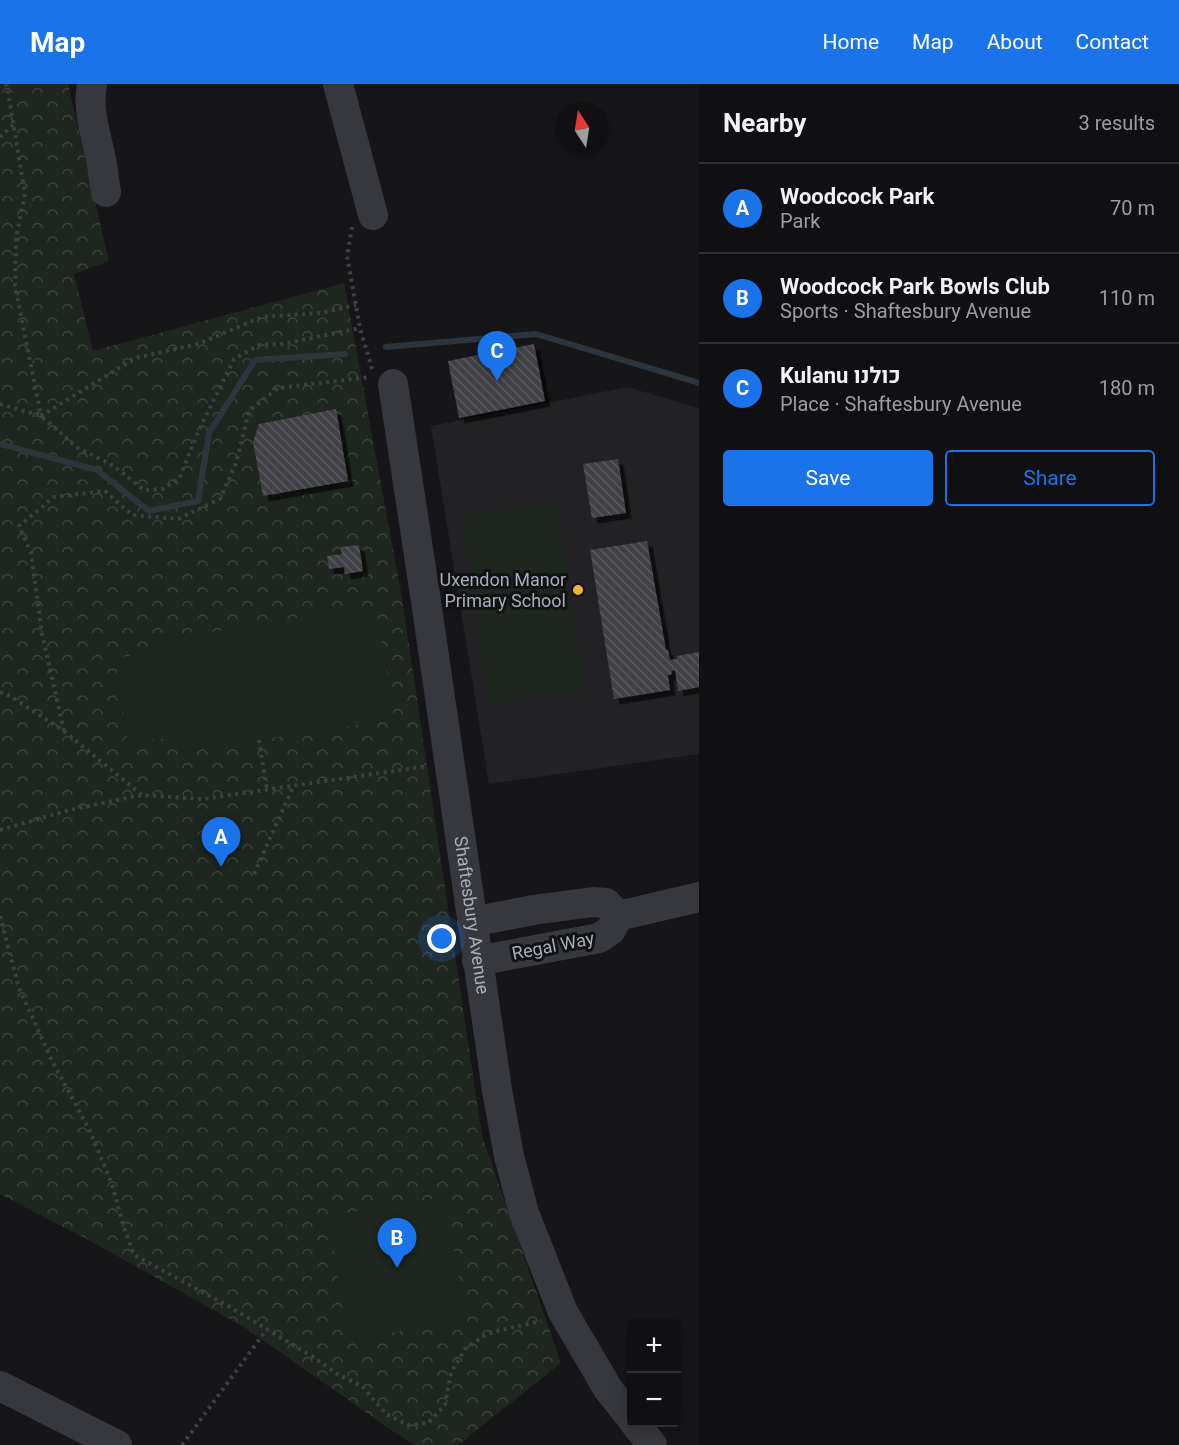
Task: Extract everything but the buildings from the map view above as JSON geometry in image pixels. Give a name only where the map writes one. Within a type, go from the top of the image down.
[{"type":"street","points":[[92,84],[93,124],[106,192]]},
{"type":"street","points":[[338,84],[373,214]]},
{"type":"street","name":"Shaftesbury Avenue","points":[[393,384],[477,960],[509,1156],[524,1213],[563,1312],[608,1389],[627,1413]]},
{"type":"street","points":[[618,916],[699,897]]},
{"type":"street","name":"Regal Way","points":[[472,922],[533,910],[593,902],[606,903],[618,916],[611,930],[599,938],[477,960]]},
{"type":"street","points":[[0,1386],[117,1445]]},
{"type":"street","name":"Shaftesbury Avenue","points":[[638,1427],[652,1445]]},
{"type":"path","points":[[5,84],[26,194],[16,238],[15,286],[41,416]]},
{"type":"path","points":[[0,137],[14,124]]},
{"type":"path","points":[[64,730],[42,634],[31,553],[19,526],[54,497],[105,491],[132,515],[178,519],[220,500],[236,463],[249,411],[279,388],[374,376],[360,328],[347,256],[351,228],[373,214]]},
{"type":"path","points":[[41,416],[135,358],[198,344],[262,316],[321,313],[356,305]]},
{"type":"path","points":[[0,404],[41,416],[78,448],[114,466],[144,490],[162,489],[179,479],[203,421],[234,359],[259,345],[284,344],[360,328]]},
{"type":"path","points":[[0,692],[64,730],[142,795]]},
{"type":"path","points":[[259,740],[267,790]]},
{"type":"path","points":[[0,830],[69,810],[142,795],[204,799],[449,763]]},
{"type":"path","points":[[254,874],[294,786]]},
{"type":"path","points":[[0,916],[19,988],[51,1059],[90,1131],[112,1184],[134,1255],[228,1306],[337,1374],[362,1386],[386,1414],[408,1425],[428,1424],[445,1405],[451,1373],[465,1349],[488,1333],[550,1319],[563,1312]]},
{"type":"path","points":[[182,1445],[267,1329]]},
{"type":"shaded area","name":"Uxendon Manor Primary School","points":[[627,387],[699,408],[699,754],[489,784],[431,426]]},
{"type":"green space","points":[[0,84],[68,84],[109,261],[74,274],[93,351],[344,283],[402,598],[482,1136],[561,1363],[458,1445],[415,1445],[247,1329],[94,1243],[0,1194]]},
{"type":"green space","points":[[556,502],[584,690],[489,704],[462,516]]},
{"type":"green space","points":[[376,606],[394,719],[181,752],[178,736],[128,744],[115,658],[165,651],[164,639]]},
{"type":"green space","points":[[446,1197],[466,1321],[348,1339],[328,1216]]},
{"type":"waterway","points":[[386,347],[536,334],[699,383]]},
{"type":"waterway","points":[[0,444],[97,470],[149,511],[198,501],[209,433],[255,360],[345,354]]},
{"type":"place","name":"Kulanu כולנו","points":[[497,381]]},
{"type":"place","name":"Uxendon Manor Primary School","points":[[578,590]]},
{"type":"place","name":"Woodcock Park","points":[[221,867]]},
{"type":"place","name":"Woodcock Park Bowls Club","points":[[397,1268]]}]
